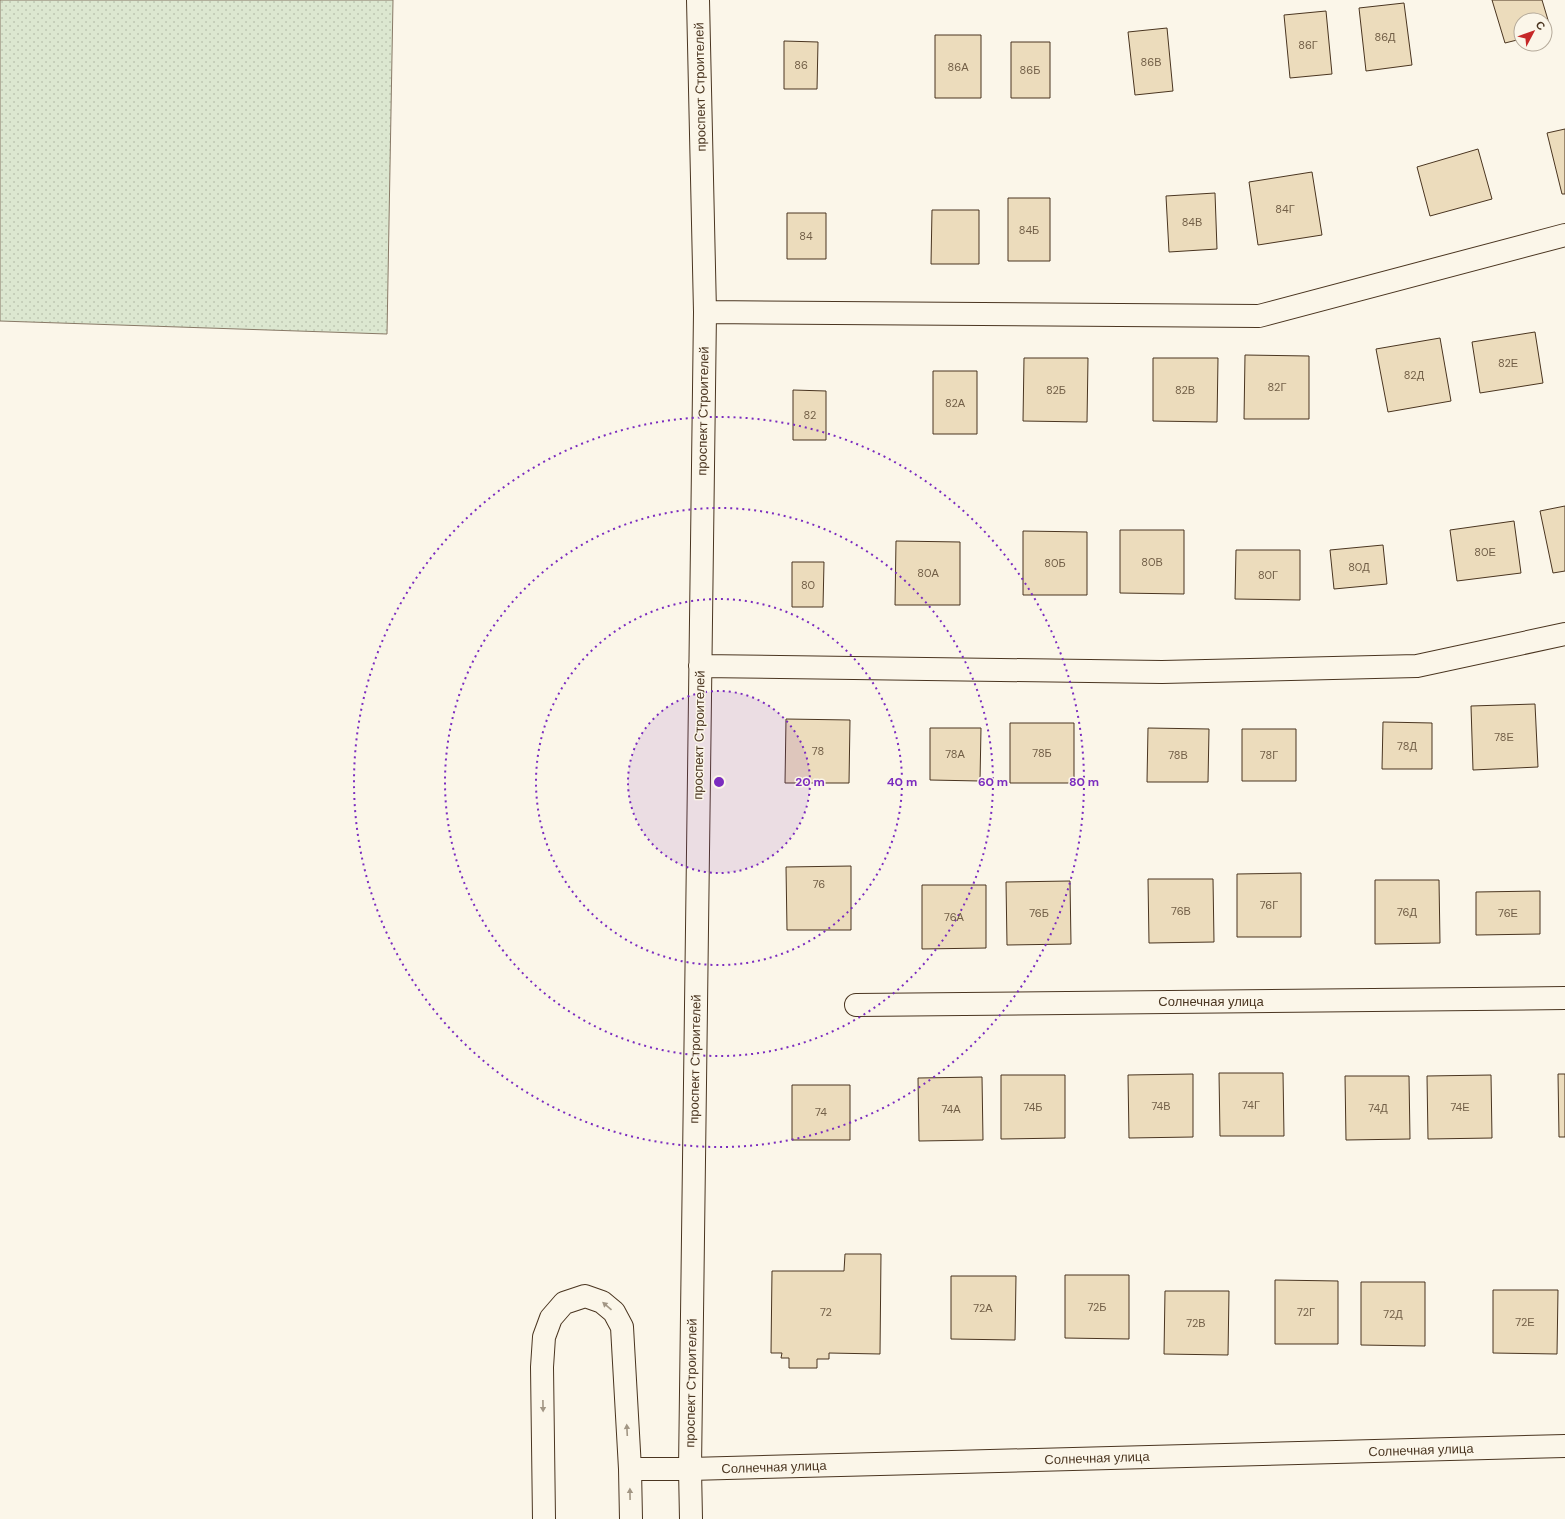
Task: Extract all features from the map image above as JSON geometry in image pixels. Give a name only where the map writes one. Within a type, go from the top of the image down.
[{"type":"street","name":"проспект Строителей","points":[[691,1519],[690,1469],[705,312],[698,0]]},
{"type":"street","points":[[705,312],[1259,316],[1565,235]]},
{"type":"street","points":[[700,666],[1162,672],[1417,666],[1565,634]]},
{"type":"street","name":"Солнечная улица","points":[[856,1005],[1565,998]]},
{"type":"street","points":[[544,1519],[542,1367],[544,1337],[551,1318],[564,1303],[585,1296],[602,1302],[614,1312],[622,1327],[630,1469],[631,1519]]},
{"type":"street","name":"Солнечная улица","points":[[630,1469],[690,1469],[1565,1446]]},
{"type":"green space","points":[[0,0],[393,0],[387,334],[0,321]]},
{"type":"building","points":[[1492,0],[1542,0],[1546,12],[1513,12],[1513,41],[1505,43]]},
{"type":"building","points":[[1404,3],[1412,65],[1366,71],[1359,8]]},
{"type":"building","points":[[1326,11],[1332,74],[1290,78],[1284,15]]},
{"type":"building","points":[[1167,28],[1173,91],[1135,95],[1128,32]]},
{"type":"building","points":[[935,35],[981,35],[981,98],[935,98]]},
{"type":"building","points":[[784,41],[818,42],[817,89],[784,89]]},
{"type":"building","points":[[1011,42],[1050,42],[1050,98],[1011,98]]},
{"type":"building","points":[[1565,129],[1565,194],[1562,194],[1547,133]]},
{"type":"building","points":[[1478,149],[1492,199],[1430,216],[1417,167]]},
{"type":"building","points":[[1312,172],[1322,235],[1258,245],[1249,182]]},
{"type":"building","points":[[1215,193],[1217,249],[1169,252],[1166,196]]},
{"type":"building","points":[[1008,198],[1050,198],[1050,261],[1008,261]]},
{"type":"building","points":[[932,210],[979,210],[979,264],[931,264]]},
{"type":"building","points":[[787,213],[826,213],[826,259],[787,259]]},
{"type":"building","points":[[1535,332],[1543,383],[1480,393],[1472,342]]},
{"type":"building","points":[[1440,338],[1451,401],[1388,412],[1376,349]]},
{"type":"building","points":[[1245,355],[1309,356],[1309,419],[1244,419]]},
{"type":"building","points":[[1024,358],[1088,358],[1087,422],[1023,421]]},
{"type":"building","points":[[1153,358],[1218,358],[1217,422],[1153,421]]},
{"type":"building","points":[[933,371],[977,371],[977,434],[933,434]]},
{"type":"building","points":[[793,390],[826,391],[826,440],[793,440]]},
{"type":"building","points":[[1565,506],[1565,571],[1553,573],[1540,511]]},
{"type":"building","points":[[1514,521],[1521,573],[1457,581],[1450,530]]},
{"type":"building","points":[[1120,530],[1184,530],[1184,594],[1120,593]]},
{"type":"building","points":[[1023,531],[1087,532],[1087,595],[1023,595]]},
{"type":"building","points":[[896,541],[960,542],[960,605],[895,605]]},
{"type":"building","points":[[1383,545],[1387,584],[1334,589],[1330,550]]},
{"type":"building","points":[[1236,550],[1300,550],[1300,600],[1235,599]]},
{"type":"building","points":[[792,562],[824,562],[823,607],[792,607]]},
{"type":"building","points":[[1535,704],[1538,767],[1473,770],[1471,706]]},
{"type":"building","points":[[786,719],[850,720],[849,783],[785,783]]},
{"type":"building","points":[[1383,722],[1432,723],[1432,769],[1382,769]]},
{"type":"building","points":[[1010,723],[1074,723],[1074,783],[1010,783]]},
{"type":"building","points":[[930,728],[981,728],[980,781],[930,780]]},
{"type":"building","points":[[1148,728],[1209,729],[1208,782],[1147,782]]},
{"type":"building","points":[[1242,729],[1296,729],[1296,781],[1242,781]]},
{"type":"building","points":[[851,866],[851,930],[787,930],[786,867]]},
{"type":"building","points":[[1301,873],[1301,937],[1237,937],[1237,874]]},
{"type":"building","points":[[1148,879],[1213,879],[1214,942],[1149,943]]},
{"type":"building","points":[[1375,880],[1439,880],[1440,943],[1375,944]]},
{"type":"building","points":[[1070,881],[1071,944],[1007,945],[1006,882]]},
{"type":"building","points":[[922,885],[986,885],[986,948],[922,949]]},
{"type":"building","points":[[1540,891],[1540,934],[1476,935],[1476,892]]},
{"type":"building","points":[[1219,1073],[1283,1073],[1284,1136],[1220,1136]]},
{"type":"building","points":[[1193,1074],[1193,1137],[1129,1138],[1128,1075]]},
{"type":"building","points":[[1558,1074],[1565,1074],[1565,1137],[1559,1137]]},
{"type":"building","points":[[1001,1075],[1065,1075],[1065,1138],[1001,1139]]},
{"type":"building","points":[[1491,1075],[1492,1138],[1428,1139],[1427,1076]]},
{"type":"building","points":[[1345,1076],[1409,1076],[1410,1139],[1346,1140]]},
{"type":"building","points":[[982,1077],[983,1140],[919,1141],[918,1078]]},
{"type":"building","points":[[792,1085],[850,1085],[850,1140],[792,1140]]},
{"type":"building","points":[[845,1254],[881,1254],[880,1354],[829,1353],[829,1359],[817,1359],[817,1368],[789,1368],[789,1358],[781,1358],[782,1353],[771,1353],[772,1271],[844,1271]]},
{"type":"building","points":[[1065,1275],[1129,1275],[1129,1339],[1065,1338]]},
{"type":"building","points":[[951,1276],[1016,1276],[1015,1340],[951,1339]]},
{"type":"building","points":[[1275,1280],[1338,1281],[1338,1344],[1275,1344]]},
{"type":"building","points":[[1361,1282],[1425,1282],[1425,1346],[1361,1345]]},
{"type":"building","points":[[1493,1290],[1558,1290],[1557,1354],[1493,1353]]},
{"type":"building","points":[[1165,1291],[1229,1291],[1228,1355],[1164,1354]]}]
